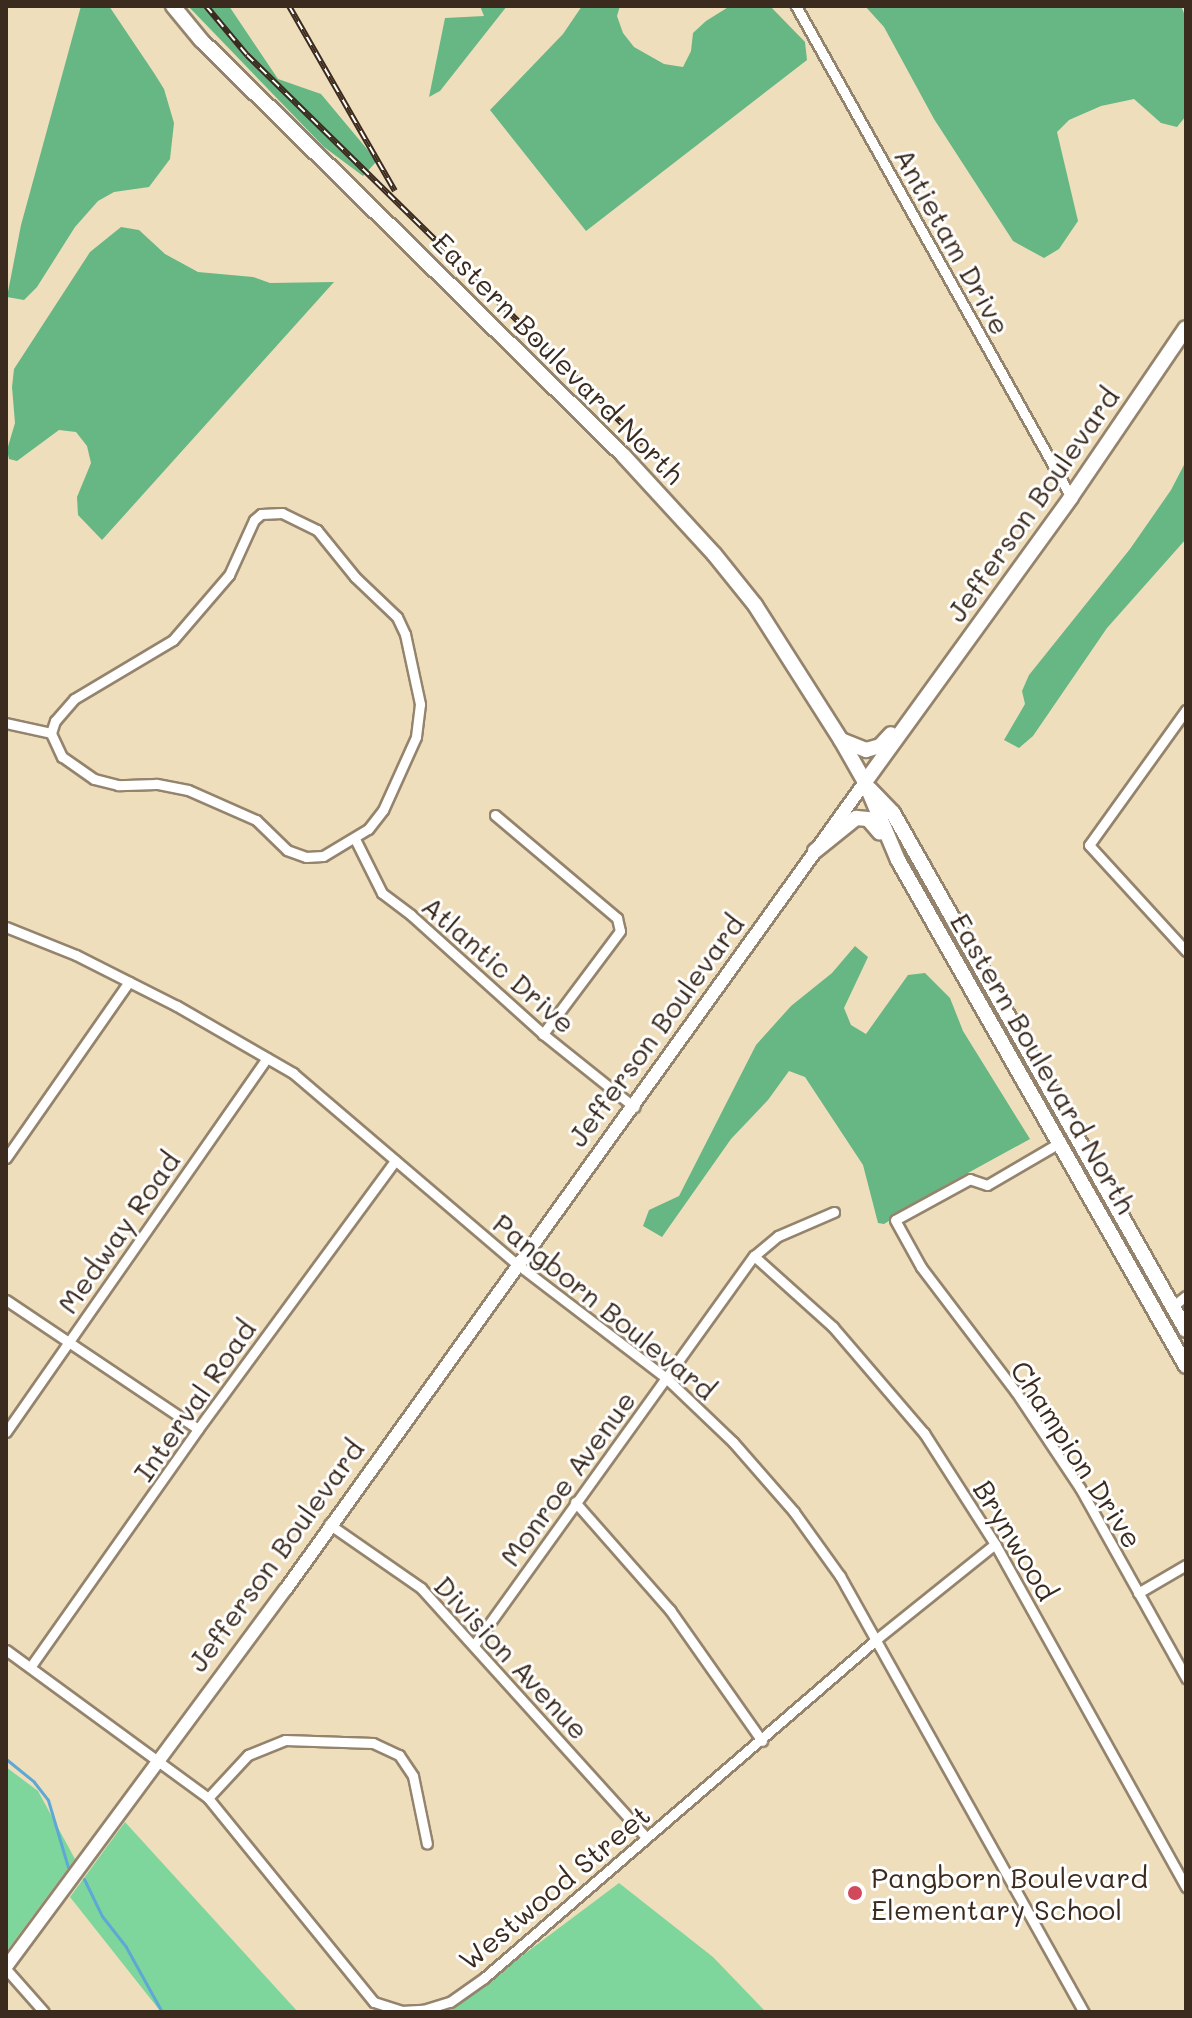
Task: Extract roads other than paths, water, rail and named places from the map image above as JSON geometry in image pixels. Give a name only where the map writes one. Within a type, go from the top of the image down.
[{"type":"main road","name":"Eastern Boulevard North","points":[[173,6],[201,40],[667,502],[755,605],[799,669],[865,782],[898,860],[1186,1366]]},
{"type":"main road","name":"Jefferson Boulevard","points":[[6,1968],[634,1107],[924,698],[1071,497],[1186,328]]},
{"type":"main road","points":[[841,740],[866,750],[880,746],[924,698]]},
{"type":"main road","name":"Eastern Boulevard North","points":[[865,782],[893,813],[1186,1330]]},
{"type":"main road","points":[[815,851],[849,820],[862,818],[874,824],[898,860]]},
{"type":"main road","points":[[1059,1143],[1073,1149],[1107,1206],[1122,1218]]},
{"type":"main road","points":[[1099,1214],[1116,1230],[1155,1298],[1163,1306],[1173,1306]]},
{"type":"street","name":"Antietam Drive","points":[[796,6],[1071,497]]},
{"type":"street","points":[[261,514],[291,515],[317,530],[355,577],[397,617],[405,634],[421,717],[416,737],[383,810],[355,839],[323,856],[296,855],[256,820],[188,790],[156,784],[118,785],[94,779],[62,757],[51,733],[55,721],[74,699],[183,631],[229,575],[254,520],[261,514]]},
{"type":"street","points":[[1186,710],[1089,845],[1186,951]]},
{"type":"street","points":[[6,723],[51,733]]},
{"type":"street","points":[[495,815],[617,918],[620,931],[543,1034]]},
{"type":"street","name":"Atlantic Drive","points":[[355,839],[382,893],[411,915],[543,1034],[634,1107]]},
{"type":"street","name":"Pangborn Boulevard","points":[[6,927],[129,982],[240,1040],[313,1089],[517,1264],[666,1378],[733,1442],[794,1512],[840,1576],[878,1638],[1084,2012]]},
{"type":"street","points":[[6,1158],[129,982]]},
{"type":"street","name":"Medway Road","points":[[6,1432],[267,1058]]},
{"type":"street","name":"Champion Drive","points":[[1059,1143],[987,1185],[970,1179],[895,1220],[935,1288],[1047,1436],[1186,1678]]},
{"type":"street","name":"Interval Road","points":[[31,1666],[198,1429],[395,1161]]},
{"type":"street","name":"Monroe Avenue","points":[[474,1645],[754,1256],[778,1236],[834,1212]]},
{"type":"street","name":"Brynwood","points":[[754,1256],[833,1327],[924,1433],[995,1544],[1186,1887]]},
{"type":"street","points":[[1173,1306],[1186,1296]]},
{"type":"street","points":[[6,1300],[198,1429]]},
{"type":"street","points":[[575,1502],[670,1610],[762,1741]]},
{"type":"street","name":"Division Avenue","points":[[329,1524],[421,1588],[646,1837]]},
{"type":"street","name":"Westwood Street","points":[[6,1650],[208,1798],[374,2002],[401,2011],[423,2010],[450,2002],[484,1978],[878,1638],[995,1544]]},
{"type":"street","points":[[1138,1593],[1186,1565]]},
{"type":"street","points":[[208,1798],[248,1755],[285,1740],[373,1743],[399,1755],[413,1776],[427,1844]]},
{"type":"street","points":[[6,1968],[44,2012]]},
{"type":"waterway","points":[[6,1759],[34,1782],[48,1800],[68,1867]]},
{"type":"waterway","points":[[84,1879],[102,1916],[126,1947],[162,2012]]},
{"type":"railway","points":[[206,6],[247,55],[643,444]]},
{"type":"railway","points":[[289,6],[395,191]]},
{"type":"place","name":"Pangborn Boulevard Elementary School","points":[[855,1893]]}]
